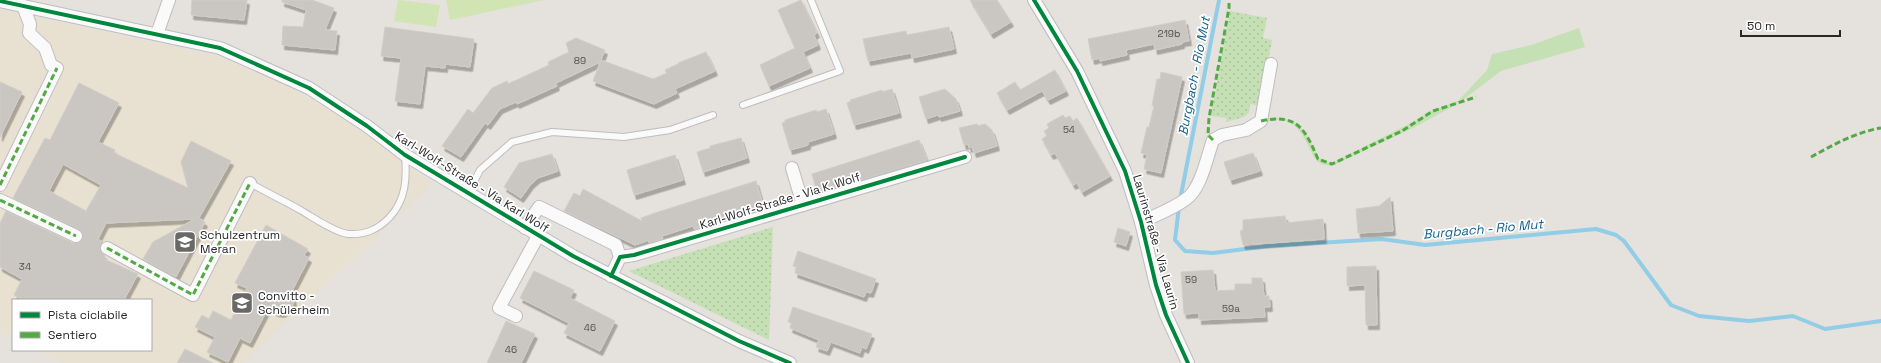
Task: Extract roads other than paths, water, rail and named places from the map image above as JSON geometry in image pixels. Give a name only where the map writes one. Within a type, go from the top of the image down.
[{"type":"street","points":[[157,34],[169,0]]},
{"type":"street","name":"Laurinstraße - Via Laurin","points":[[1034,0],[1077,71],[1117,151],[1133,191],[1156,285],[1166,315],[1188,363]]},
{"type":"street","name":"Karl-Wolf-Straße - Via Karl Wolf","points":[[0,1],[220,48],[310,88],[367,126],[405,155],[538,236],[611,276],[740,341],[790,363]]},
{"type":"street","points":[[0,185],[57,68],[51,65],[45,48],[29,33],[30,24],[23,6]]},
{"type":"street","name":"Laurinstraße - Via Laurin","points":[[1141,222],[1186,200],[1193,192],[1204,169],[1213,140],[1222,135],[1246,130],[1260,121],[1271,64]]},
{"type":"street","name":"Karl-Wolf-Straße - Via K. Wolf","points":[[620,257],[634,255],[965,157]]},
{"type":"street","points":[[792,168],[803,205]]},
{"type":"street","points":[[107,248],[193,295],[250,183]]},
{"type":"street","points":[[0,200],[76,236]]},
{"type":"street","points":[[525,228],[539,207],[616,245],[620,257],[611,276]]},
{"type":"street","points":[[516,316],[499,308],[538,236]]},
{"type":"lane","points":[[743,105],[840,71],[811,0]]},
{"type":"lane","points":[[468,193],[480,170],[512,142],[552,132],[624,137],[670,130],[713,115]]},
{"type":"lane","points":[[250,183],[326,225],[346,234],[362,234],[377,230],[393,214],[400,203],[406,188],[405,155]]},
{"type":"waterway","name":"Burgbach - Rio Mut","points":[[1180,200],[1219,0]]},
{"type":"waterway","name":"Burgbach - Rio Mut","points":[[1179,207],[1175,240],[1185,251],[1213,253],[1269,246],[1382,239],[1425,245],[1596,229],[1616,235],[1624,241],[1671,305],[1699,316],[1749,321],[1793,316],[1825,329],[1881,321]]},
{"type":"place","name":"Schulzentrum Meran","points":[[185,242]]},
{"type":"place","name":"Convitto - Schülerheim","points":[[242,303]]}]
